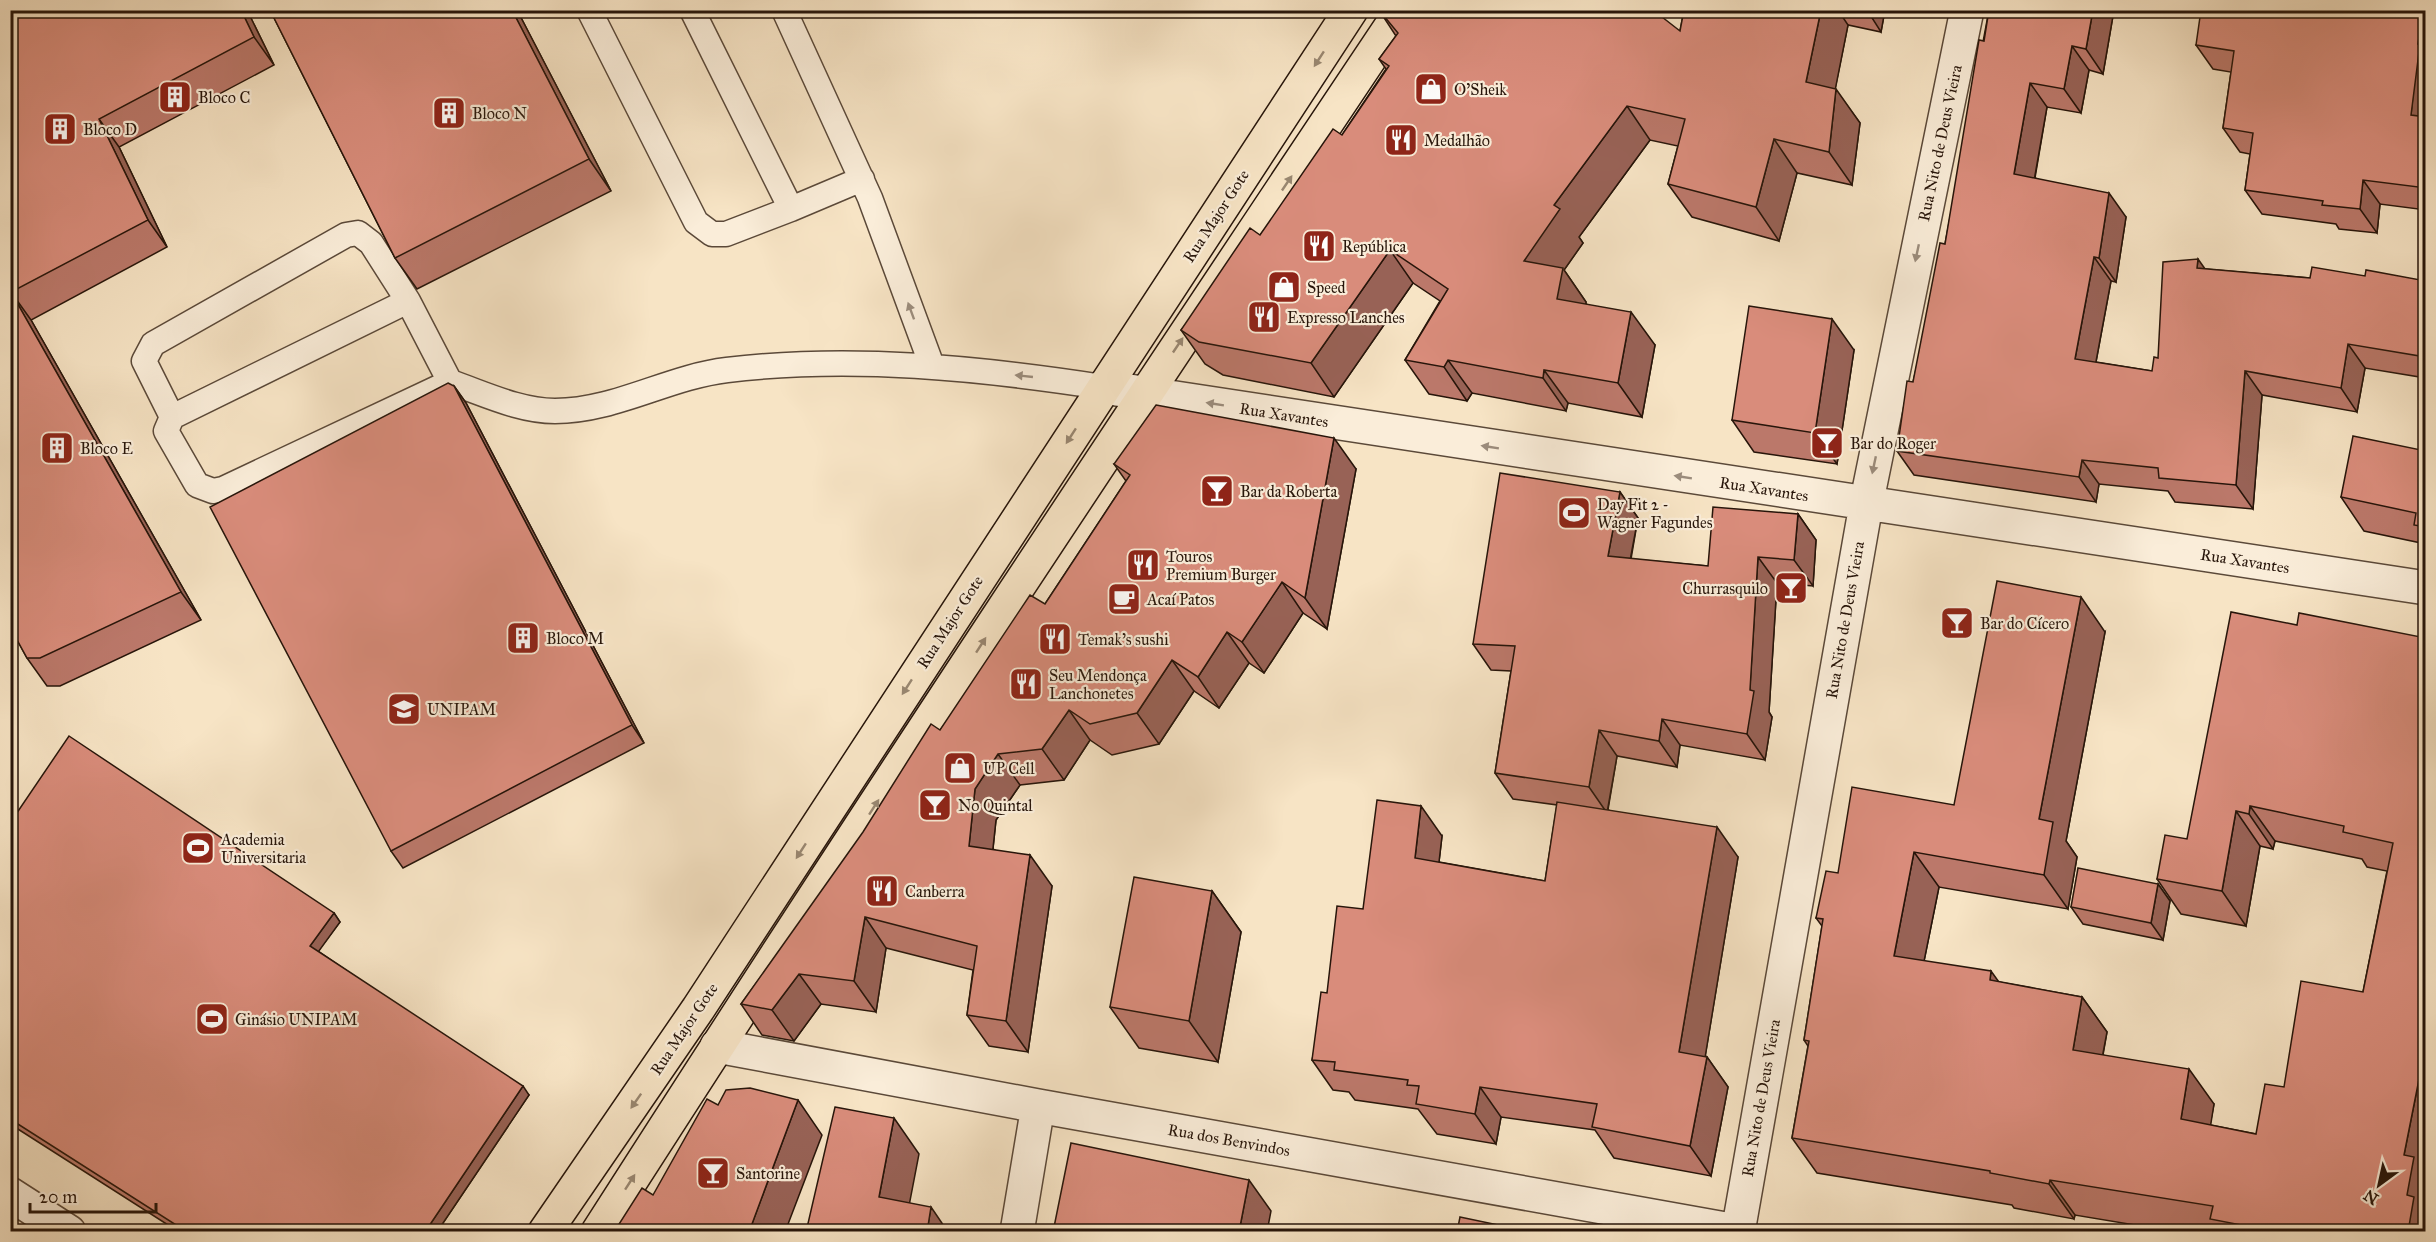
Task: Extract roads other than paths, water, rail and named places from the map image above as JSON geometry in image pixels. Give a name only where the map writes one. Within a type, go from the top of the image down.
[{"type":"main road","name":"Rua Major Gote","points":[[545,1232],[698,1009],[1351,10]]},
{"type":"main road","points":[[598,1232],[717,1046],[1145,394],[1402,10]]},
{"type":"street","name":"Rua Nito de Deus Vieira","points":[[1739,1231],[1866,505],[1967,10]]},
{"type":"street","name":"Rua Xavantes","points":[[1103,387],[1866,505],[2426,588]]},
{"type":"street","name":"Rua dos Benvindos","points":[[717,1046],[1038,1106],[1739,1231]]},
{"type":"street","points":[[1017,1232],[1038,1106]]},
{"type":"street","points":[[12,1198],[69,1232]]},
{"type":"lane","points":[[589,10],[696,222],[712,234],[726,234],[862,179]]},
{"type":"lane","points":[[692,10],[791,209]]},
{"type":"lane","points":[[784,10],[862,179],[932,366]]},
{"type":"lane","points":[[172,417],[144,361],[153,344],[346,235],[358,233],[371,243],[408,301],[450,382],[512,404],[553,411],[584,409],[724,370],[858,364],[932,366],[1103,387]]},
{"type":"lane","points":[[408,301],[172,417],[167,427],[167,436],[197,485],[213,491],[223,489],[450,382]]},
{"type":"place","name":"O'Sheik","points":[[1431,89]]},
{"type":"place","name":"Bloco C","points":[[175,97]]},
{"type":"place","name":"Bloco N","points":[[449,113]]},
{"type":"place","name":"Bloco D","points":[[60,129]]},
{"type":"place","name":"Medalhão","points":[[1401,140]]},
{"type":"place","name":"República","points":[[1319,246]]},
{"type":"place","name":"Speed","points":[[1284,287]]},
{"type":"place","name":"Expresso Lanches","points":[[1264,317]]},
{"type":"place","name":"Bar do Roger","points":[[1827,443]]},
{"type":"place","name":"Bloco E","points":[[57,448]]},
{"type":"place","name":"Bar da Roberta","points":[[1217,491]]},
{"type":"place","name":"Day Fit 2 - Wagner Fagundes","points":[[1574,513]]},
{"type":"place","name":"Touros Premium Burger","points":[[1143,565]]},
{"type":"place","name":"Churrasquilo","points":[[1791,588]]},
{"type":"place","name":"Acaí Patos","points":[[1124,599]]},
{"type":"place","name":"Bar do Cícero","points":[[1957,623]]},
{"type":"place","name":"Bloco M","points":[[523,638]]},
{"type":"place","name":"Temak's sushi","points":[[1055,639]]},
{"type":"place","name":"Seu Mendonça Lanchonetes","points":[[1026,684]]},
{"type":"place","name":"UNIPAM","points":[[404,709]]},
{"type":"place","name":"UP Cell","points":[[960,768]]},
{"type":"place","name":"No Quintal","points":[[935,805]]},
{"type":"place","name":"Academia Universitaria","points":[[198,848]]},
{"type":"place","name":"Canberra","points":[[882,891]]},
{"type":"place","name":"Ginásio UNIPAM","points":[[212,1019]]},
{"type":"place","name":"Santorine","points":[[713,1173]]}]
